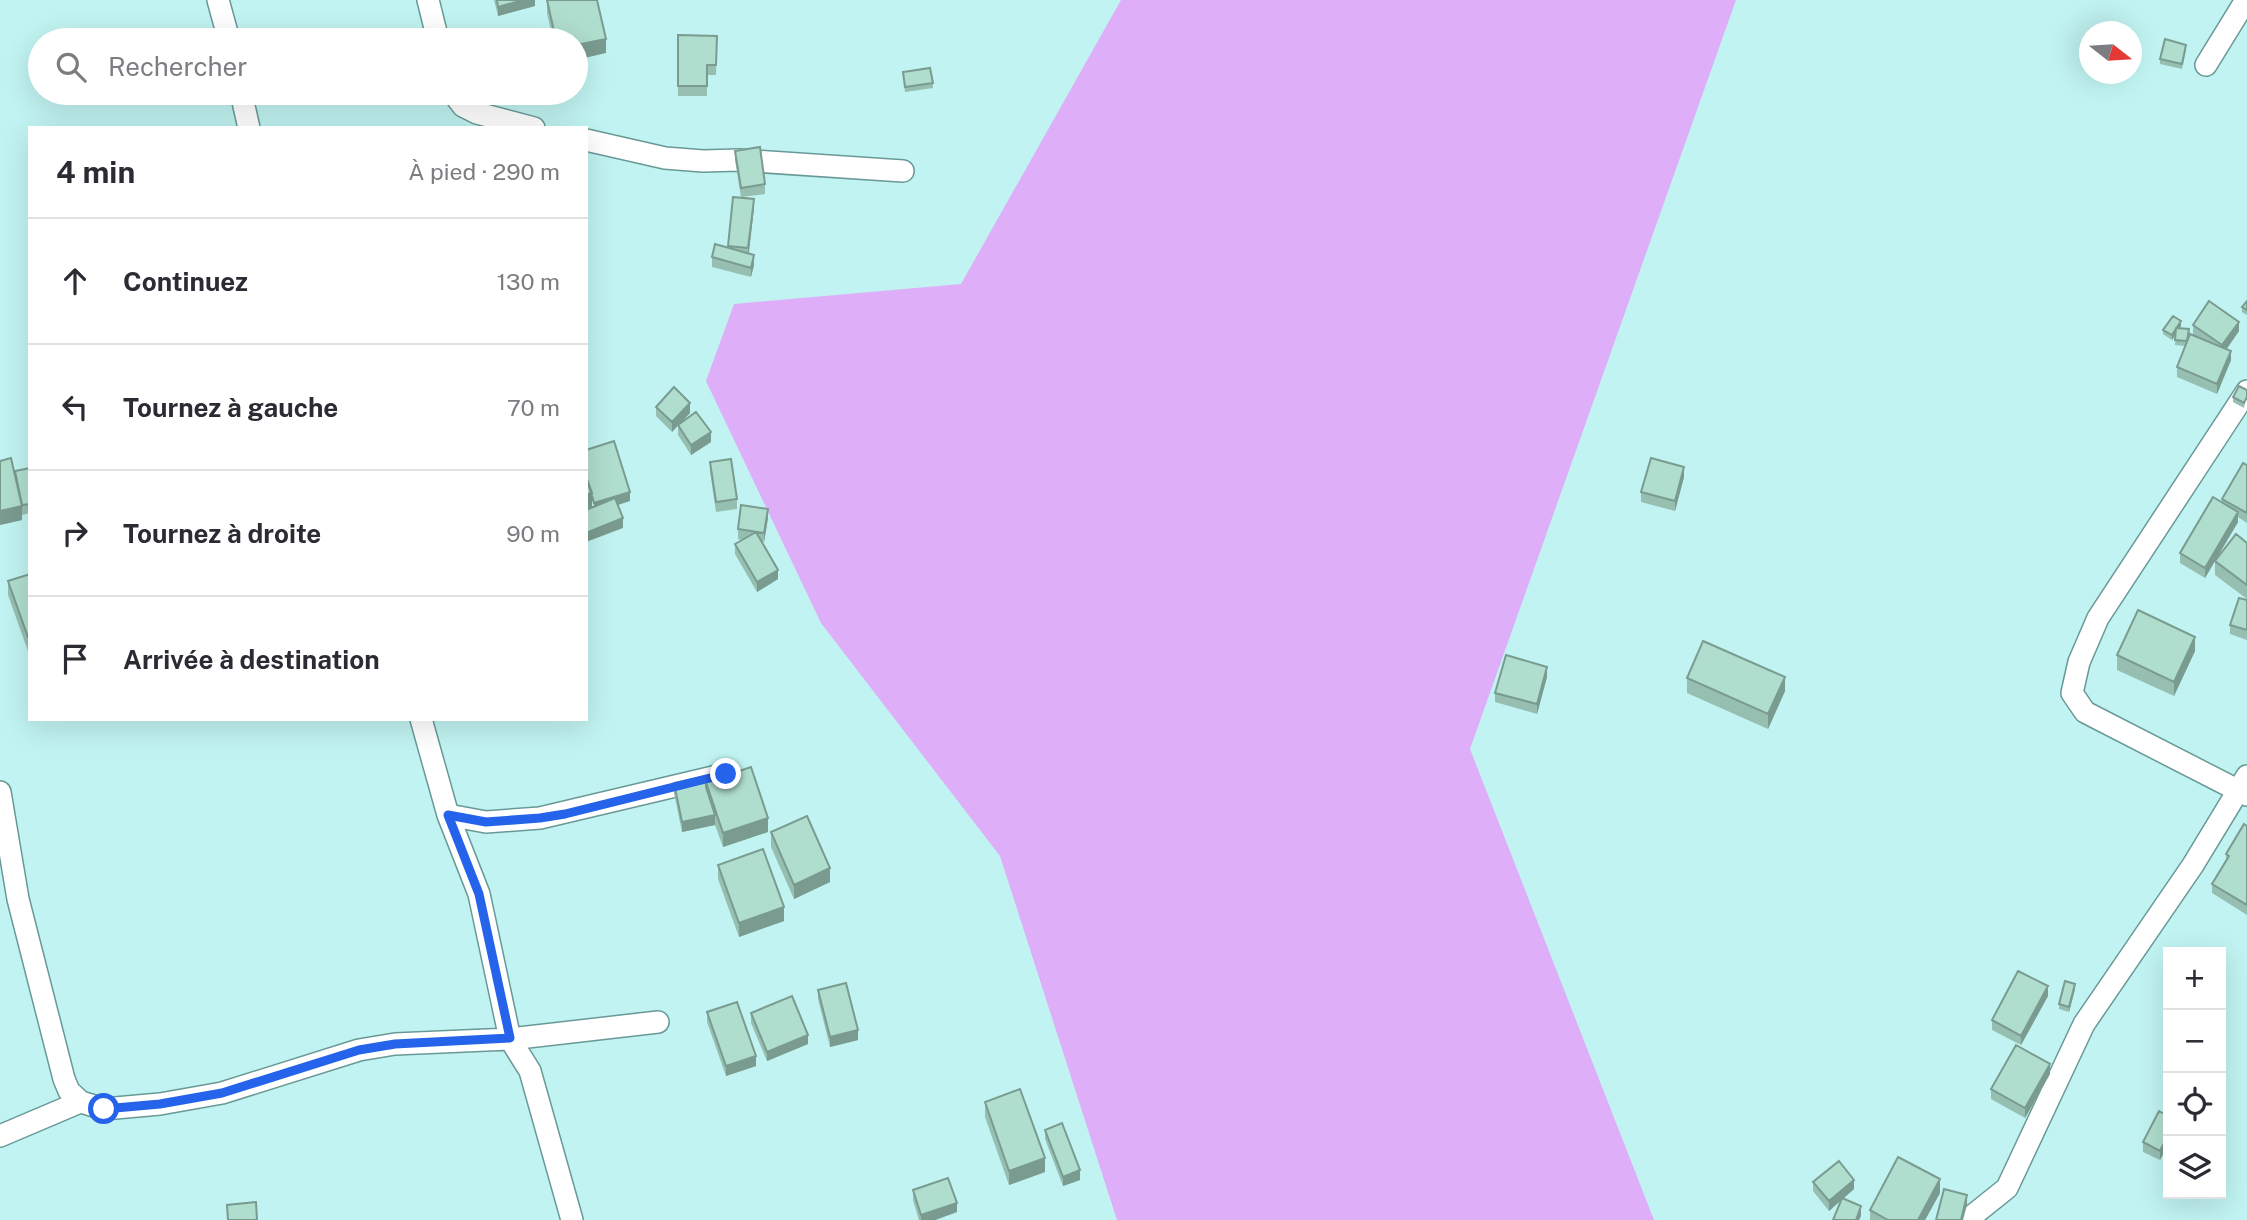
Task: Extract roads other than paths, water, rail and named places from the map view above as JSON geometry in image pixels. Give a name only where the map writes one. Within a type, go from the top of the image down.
[{"type":"street","points":[[218,0],[226,28]]},
{"type":"street","points":[[428,0],[435,28]]},
{"type":"street","points":[[2206,65],[2246,0]]},
{"type":"street","points":[[244,105],[249,126]]},
{"type":"street","points":[[462,105],[477,113],[526,126]]},
{"type":"street","points":[[588,140],[665,158],[903,171]]},
{"type":"street","points":[[1967,1220],[2007,1188],[2084,1024],[2244,787],[2085,712],[2072,693],[2079,662],[2098,618],[2247,391]]},
{"type":"street","points":[[422,721],[448,815],[479,894],[510,1038],[530,1071],[572,1220]]},
{"type":"street","points":[[448,815],[486,822],[540,818],[726,774]]},
{"type":"street","points":[[0,792],[18,899],[64,1079],[69,1091],[80,1102],[104,1109],[160,1104],[222,1093],[359,1050],[395,1044],[510,1038],[658,1022]]},
{"type":"street","points":[[0,1136],[80,1102]]}]
